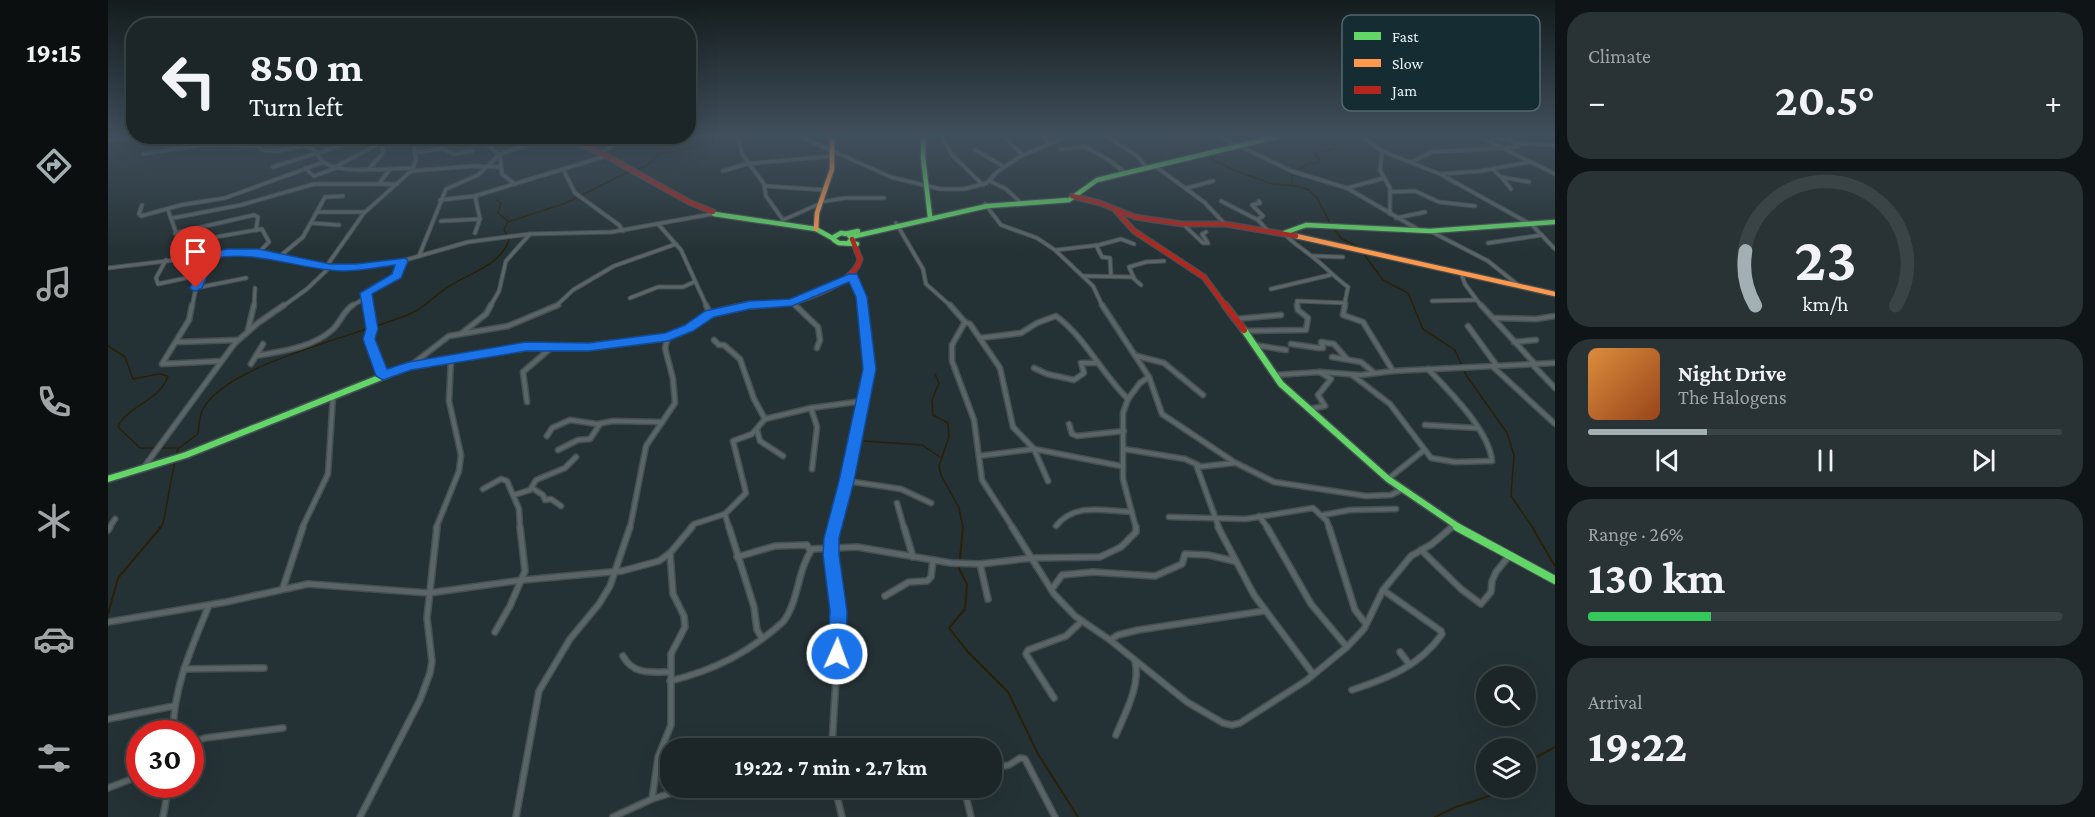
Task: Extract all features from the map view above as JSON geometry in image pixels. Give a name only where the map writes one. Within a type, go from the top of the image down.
[{"type":"main road","points":[[108,479],[186,455],[409,366],[526,346],[589,347],[668,337],[689,328],[710,314],[750,305],[792,303],[853,276],[861,262],[861,251],[849,238],[782,222],[713,213],[638,174]]},
{"type":"main road","points":[[816,229],[820,203],[831,174]]},
{"type":"main road","points":[[926,174],[930,197],[930,217]]},
{"type":"main road","points":[[1073,197],[1090,179],[1110,174]]},
{"type":"main road","points":[[834,239],[849,238],[986,205],[1066,200],[1094,181],[1118,174]]},
{"type":"main road","points":[[919,220],[986,205],[1073,197],[1100,203],[1135,218],[1182,224],[1225,224],[1284,233],[1555,294]]},
{"type":"main road","points":[[1116,211],[1134,231],[1204,277],[1245,331],[1274,375],[1307,410],[1401,490],[1454,525],[1552,579]]},
{"type":"main road","points":[[1284,233],[1299,226],[1334,225],[1426,231],[1555,222]]},
{"type":"main road","points":[[824,232],[839,243],[849,238]]},
{"type":"street","points":[[142,205],[139,216],[168,210],[175,206],[225,198],[289,174]]},
{"type":"street","points":[[379,184],[386,174]]},
{"type":"street","points":[[144,467],[238,340],[311,289],[330,267],[328,264],[364,213],[408,174]]},
{"type":"street","points":[[419,256],[440,200],[449,187],[479,174]]},
{"type":"street","points":[[502,174],[515,184]]},
{"type":"street","points":[[440,200],[475,196],[547,174]]},
{"type":"street","points":[[566,174],[580,198],[620,225],[623,231]]},
{"type":"street","points":[[756,174],[765,186],[766,196],[782,222],[820,203],[845,198],[885,198]]},
{"type":"street","points":[[882,174],[949,190],[983,185],[996,174]]},
{"type":"street","points":[[972,174],[983,185]]},
{"type":"street","points":[[1167,174],[1219,215],[1225,224]]},
{"type":"street","points":[[1300,174],[1347,188],[1396,218],[1480,256],[1512,278],[1518,285]]},
{"type":"street","points":[[1382,174],[1390,192],[1388,200],[1390,214]]},
{"type":"street","points":[[1440,174],[1532,225],[1555,248]]},
{"type":"street","points":[[1498,174],[1511,189]]},
{"type":"street","points":[[1501,177],[1529,182]]},
{"type":"street","points":[[1347,188],[1384,178]]},
{"type":"street","points":[[990,181],[1006,189],[1019,201]]},
{"type":"street","points":[[1187,188],[1213,181]]},
{"type":"street","points":[[173,218],[241,205],[314,184],[398,184]]},
{"type":"street","points":[[765,186],[787,185],[806,190],[825,190]]},
{"type":"street","points":[[1390,192],[1415,191],[1439,202],[1475,206]]},
{"type":"street","points":[[279,257],[303,237],[327,196],[343,196]]},
{"type":"street","points":[[475,196],[480,219],[476,233]]},
{"type":"street","points":[[1221,201],[1258,220],[1267,230]]},
{"type":"street","points":[[1258,220],[1263,216],[1252,205],[1260,203],[1259,201]]},
{"type":"street","points":[[986,205],[996,220],[1005,227],[1035,237],[1055,250],[1094,286],[1098,300],[1149,377],[1162,414],[1234,462],[1265,478],[1284,484],[1366,496],[1391,495],[1401,490]]},
{"type":"street","points":[[168,210],[173,218],[175,233],[182,243],[185,258]]},
{"type":"street","points":[[317,212],[364,213]]},
{"type":"street","points":[[1396,218],[1425,212]]},
{"type":"street","points":[[108,268],[228,252],[258,253],[330,267],[356,268],[402,261],[468,242],[530,234],[623,231],[713,213]]},
{"type":"street","points":[[175,233],[254,215],[258,217],[256,230]]},
{"type":"street","points":[[441,221],[480,219]]},
{"type":"street","points":[[310,223],[339,225]]},
{"type":"street","points":[[658,224],[676,244],[710,314]]},
{"type":"street","points":[[1182,224],[1203,243],[1208,243],[1202,234],[1206,232]]},
{"type":"street","points":[[897,225],[923,268],[926,284],[950,303],[963,316],[965,322],[970,324],[1001,371],[1007,410],[1013,427],[1034,449],[1048,482]]},
{"type":"street","points":[[182,243],[264,230],[263,235],[269,242],[258,253]]},
{"type":"street","points":[[1284,233],[1291,242],[1312,256],[1330,275],[1348,286],[1343,315],[1363,322],[1369,336],[1384,352],[1392,371]]},
{"type":"street","points":[[461,333],[486,314],[499,291],[507,261],[530,234]]},
{"type":"street","points":[[1488,243],[1543,235]]},
{"type":"street","points":[[1055,250],[1096,245],[1121,238],[1134,243]]},
{"type":"street","points":[[409,366],[446,338],[461,333],[508,326],[521,321],[557,306],[573,290],[614,266],[676,244]]},
{"type":"street","points":[[1096,245],[1102,257],[1110,258],[1111,276]]},
{"type":"street","points":[[209,255],[196,288],[189,320],[162,364],[221,361]]},
{"type":"street","points":[[1312,256],[1343,257]]},
{"type":"street","points":[[166,260],[156,278],[158,284],[201,275]]},
{"type":"street","points":[[383,376],[369,339],[372,327],[365,298],[366,293],[397,276],[402,261]]},
{"type":"street","points":[[1141,285],[1134,278],[1130,267],[1146,262],[1164,261]]},
{"type":"street","points":[[1461,272],[1465,284],[1476,300],[1554,386]]},
{"type":"street","points":[[1271,289],[1286,283],[1312,281],[1330,275]]},
{"type":"street","points":[[833,738],[839,611],[830,548],[847,481],[870,369],[870,354],[861,297],[853,276]]},
{"type":"street","points":[[1083,276],[1134,278]]},
{"type":"street","points":[[196,288],[246,278]]},
{"type":"street","points":[[630,298],[658,287],[683,286],[694,282]]},
{"type":"street","points":[[248,331],[254,313],[255,288]]},
{"type":"street","points":[[256,356],[321,338],[342,322],[345,310],[365,298]]},
{"type":"street","points":[[1432,301],[1476,300]]},
{"type":"street","points":[[1245,331],[1306,330],[1308,318],[1298,310],[1297,301],[1346,303]]},
{"type":"street","points":[[792,303],[817,323],[821,337],[817,348]]},
{"type":"street","points":[[1235,319],[1281,315]]},
{"type":"street","points":[[980,338],[1021,333],[1036,323],[1056,316],[1085,340],[1097,363],[1128,399]]},
{"type":"street","points":[[1494,318],[1536,319],[1555,316]]},
{"type":"street","points":[[965,322],[952,345],[952,361],[974,420],[982,480],[1052,589],[1082,621],[1208,716],[1232,725],[1240,723],[1284,696],[1313,674],[1347,647],[1366,624],[1383,590],[1411,556],[1432,544],[1454,525]]},
{"type":"street","points":[[1468,326],[1495,366],[1555,424]]},
{"type":"street","points":[[516,817],[539,692],[570,639],[602,600],[616,571],[633,519],[646,446],[675,403],[673,379],[666,353],[668,337]]},
{"type":"street","points":[[177,342],[238,340]]},
{"type":"street","points":[[714,340],[719,345],[724,345],[740,359],[751,384],[754,399],[765,419]]},
{"type":"street","points":[[1513,342],[1536,340]]},
{"type":"street","points":[[1291,344],[1311,349],[1323,348],[1321,342],[1334,344],[1347,359]]},
{"type":"street","points":[[251,364],[263,344]]},
{"type":"street","points":[[1254,345],[1266,345],[1275,350],[1286,350]]},
{"type":"street","points":[[527,402],[523,372],[552,347]]},
{"type":"street","points":[[1137,356],[1164,363],[1203,395]]},
{"type":"street","points":[[1332,357],[1366,364],[1374,372]]},
{"type":"street","points":[[360,817],[420,700],[430,673],[432,661],[427,618],[437,522],[459,471],[461,455],[449,401],[451,358]]},
{"type":"street","points":[[1034,368],[1047,374],[1074,380],[1084,373],[1081,363],[1097,363]]},
{"type":"street","points":[[1274,375],[1320,372],[1352,375],[1555,363]]},
{"type":"street","points":[[1352,375],[1394,408],[1423,451],[1437,460],[1492,461],[1492,453],[1477,428],[1452,394],[1428,369]]},
{"type":"street","points":[[1307,410],[1325,406],[1318,395],[1330,380],[1320,372]]},
{"type":"street","points":[[810,550],[857,547],[951,563],[980,564],[1032,558],[1108,555],[1136,532],[1121,466],[1124,449],[1123,413],[1128,399],[1140,382],[1149,377]]},
{"type":"street","points":[[283,588],[304,523],[328,474],[333,396]]},
{"type":"street","points":[[110,621],[210,605],[283,588],[318,584],[390,592],[429,593],[523,580],[616,571],[659,561],[670,553],[694,524],[725,514],[730,506],[743,498],[746,493],[733,441],[757,430],[765,419],[812,408],[863,400]]},
{"type":"street","points":[[812,408],[817,427],[812,469]]},
{"type":"street","points":[[547,436],[552,428],[570,420],[600,424],[613,421],[662,422]]},
{"type":"street","points":[[558,450],[578,440],[590,439],[600,424]]},
{"type":"street","points":[[1069,424],[1072,434],[1077,436],[1124,431]]},
{"type":"street","points":[[1425,425],[1477,428]]},
{"type":"street","points":[[757,430],[760,441],[783,456]]},
{"type":"street","points":[[979,456],[1034,449],[1121,466]]},
{"type":"street","points":[[1124,449],[1185,459],[1198,465],[1234,462]]},
{"type":"street","points":[[1388,479],[1423,451]]},
{"type":"street","points":[[514,495],[532,488],[536,480],[566,468],[576,457]]},
{"type":"street","points":[[1198,465],[1204,492],[1234,561],[1264,611],[1313,674]]},
{"type":"street","points":[[483,489],[503,479],[514,495],[521,519],[520,542],[525,563],[523,580],[495,632]]},
{"type":"street","points":[[847,481],[896,488],[911,492],[931,503]]},
{"type":"street","points":[[532,488],[543,495],[544,499],[551,499],[561,506]]},
{"type":"street","points":[[897,504],[913,556]]},
{"type":"street","points":[[1168,517],[1246,519],[1309,508],[1322,515],[1330,529],[1355,610],[1366,624]]},
{"type":"street","points":[[1056,525],[1067,514],[1078,511],[1093,509],[1132,512]]},
{"type":"street","points":[[1322,515],[1350,510],[1396,509]]},
{"type":"street","points":[[725,514],[754,607],[757,630],[762,638]]},
{"type":"street","points":[[1259,516],[1273,534],[1302,590],[1325,625],[1347,647]]},
{"type":"street","points":[[108,530],[115,519]]},
{"type":"street","points":[[737,557],[775,546],[807,545],[810,550]]},
{"type":"street","points":[[670,681],[706,672],[742,656],[781,624],[788,615],[797,580],[810,550]]},
{"type":"street","points":[[1421,550],[1467,595],[1481,604],[1491,591],[1490,585],[1497,570],[1509,556]]},
{"type":"street","points":[[652,799],[658,757],[670,725],[671,654],[683,632],[685,621],[673,594],[670,553]]},
{"type":"street","points":[[1052,589],[1062,575],[1070,573],[1075,575],[1099,572],[1155,576],[1182,564],[1185,554],[1208,555],[1234,561]]},
{"type":"street","points":[[885,596],[909,582],[927,581],[931,577],[933,560]]},
{"type":"street","points":[[980,564],[988,599]]},
{"type":"street","points":[[1352,690],[1373,683],[1426,655],[1442,633],[1383,590]]},
{"type":"street","points":[[174,720],[174,706],[184,669],[210,605]]},
{"type":"street","points":[[1110,640],[1118,635],[1138,630],[1264,611]]},
{"type":"street","points":[[1054,698],[1026,654],[1028,650],[1066,636],[1082,621]]},
{"type":"street","points":[[1400,652],[1410,665]]},
{"type":"street","points":[[622,656],[628,667],[636,671],[670,672]]},
{"type":"street","points":[[1116,735],[1136,676],[1137,664],[1132,658]]},
{"type":"street","points":[[184,669],[264,668]]},
{"type":"street","points":[[108,719],[174,706]]},
{"type":"street","points":[[204,738],[283,728]]},
{"type":"street","points":[[1002,766],[1020,758],[1025,759],[1055,817]]},
{"type":"street","points":[[108,788],[126,781]]},
{"type":"street","points":[[613,817],[660,797]]},
{"type":"street","points":[[163,817],[167,798]]},
{"type":"street","points":[[837,798],[842,817]]},
{"type":"street","points":[[966,798],[971,817]]},
{"type":"waterway","points":[[176,455],[179,448],[198,434],[202,411],[215,394],[237,378],[266,364],[418,310],[448,287],[486,266],[500,255],[509,240],[504,229],[508,222],[566,203],[624,174]]},
{"type":"waterway","points":[[1245,174],[1272,184],[1297,186],[1309,190],[1317,198],[1331,225]]},
{"type":"waterway","points":[[1292,174],[1292,183]]},
{"type":"waterway","points":[[497,200],[501,203],[498,213],[508,221]]},
{"type":"waterway","points":[[1334,229],[1342,239],[1361,248]]},
{"type":"waterway","points":[[1363,253],[1383,280],[1408,293],[1423,329],[1455,350],[1466,375],[1507,433],[1514,455],[1511,496],[1533,528]]},
{"type":"waterway","points":[[108,346],[125,357],[133,379],[159,374],[168,376],[152,397],[123,419],[118,426],[120,429],[140,448],[178,448]]},
{"type":"waterway","points":[[935,374],[939,383],[932,400],[933,415],[948,423],[949,437],[939,466],[941,475],[959,508],[963,528]]},
{"type":"waterway","points":[[864,441],[922,445],[940,457]]},
{"type":"waterway","points":[[159,528],[163,524],[175,460]]},
{"type":"waterway","points":[[108,614],[118,578],[161,527]]},
{"type":"waterway","points":[[1532,527],[1555,566]]},
{"type":"waterway","points":[[963,528],[959,569],[967,584],[965,609],[949,628],[968,652],[1008,692],[1038,754],[1078,817]]},
{"type":"waterway","points":[[1536,757],[1555,747]]},
{"type":"waterway","points":[[1435,817],[1483,798]]},
{"type":"traffic: fast","points":[[926,174],[930,217]]},
{"type":"traffic: fast","points":[[851,237],[987,206],[1069,200],[1097,180],[1121,174]]},
{"type":"traffic: fast","points":[[714,214],[816,229],[834,239]]},
{"type":"traffic: fast","points":[[1284,233],[1306,225],[1430,231],[1555,222]]},
{"type":"traffic: fast","points":[[845,234],[858,231]]},
{"type":"traffic: fast","points":[[849,242],[852,239],[848,234],[841,233],[834,237],[834,240],[839,243],[857,244]]},
{"type":"traffic: fast","points":[[108,479],[186,455],[409,366],[526,347],[589,347],[668,337],[689,328],[710,314],[750,305],[789,303]]},
{"type":"traffic: fast","points":[[1244,330],[1281,384],[1388,479],[1454,525],[1555,580]]},
{"type":"traffic: slow","points":[[816,229],[817,213],[830,174]]},
{"type":"traffic: slow","points":[[1296,236],[1555,294]]},
{"type":"traffic: jam","points":[[639,174],[689,202],[713,212]]},
{"type":"traffic: jam","points":[[1072,196],[1100,203],[1135,217],[1182,224],[1225,224],[1296,236]]},
{"type":"traffic: jam","points":[[1116,211],[1134,231],[1204,277],[1244,330]]},
{"type":"traffic: jam","points":[[789,303],[839,283],[854,273],[859,267],[860,259],[852,239]]},
{"type":"route","points":[[196,288],[209,255],[228,252],[258,253],[330,267],[356,268],[402,261],[397,276],[366,293],[365,298],[372,329],[369,339],[383,376],[409,366],[526,346],[589,347],[674,336],[710,314],[741,306],[792,303],[853,276],[861,297],[867,328],[870,369],[847,481],[831,538],[830,548],[836,577],[839,611],[837,654]]}]
